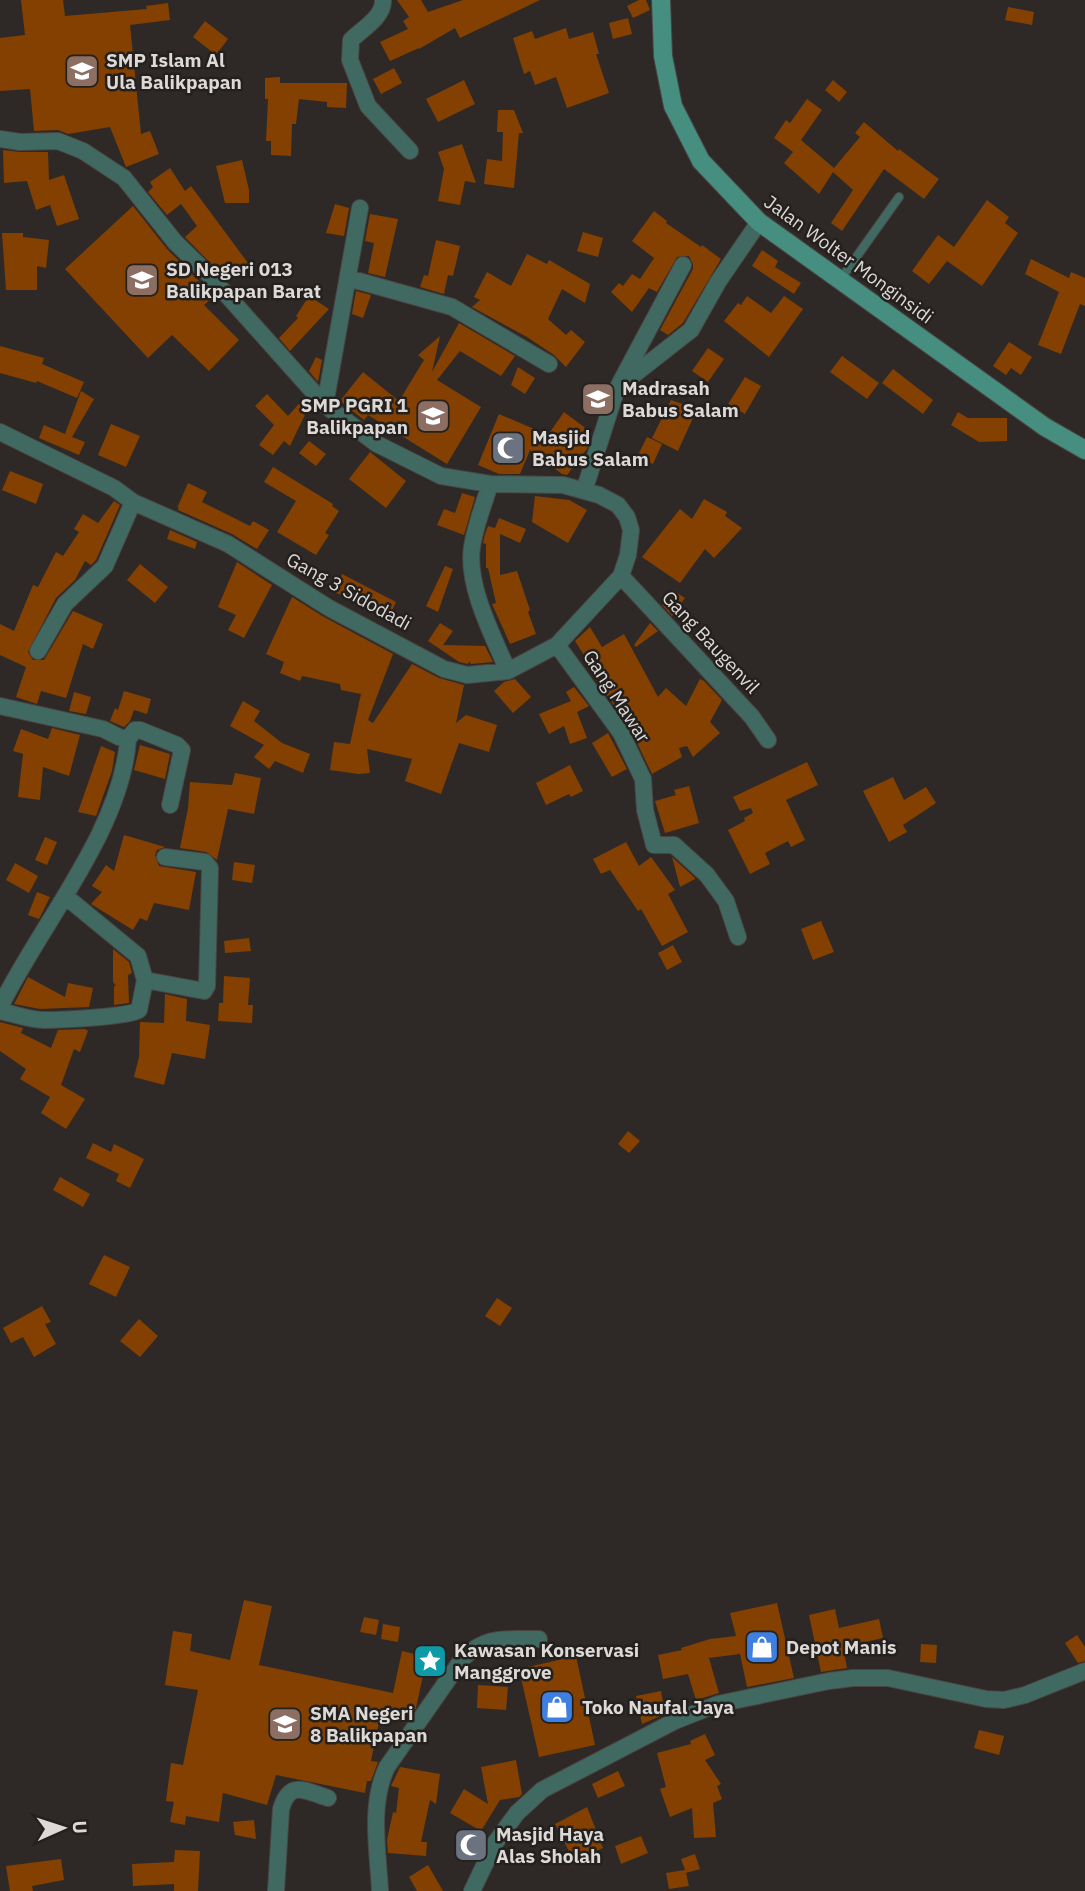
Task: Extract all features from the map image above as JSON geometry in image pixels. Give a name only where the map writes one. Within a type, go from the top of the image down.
[{"type":"main road","name":"Jalan Wolter Monginsidi","points":[[661,0],[663,56],[673,106],[701,161],[759,222],[1045,427],[1085,450]]},
{"type":"street","points":[[383,0],[380,13],[351,40],[350,60],[368,106],[410,151]]},
{"type":"street","points":[[0,139],[20,142],[58,141],[83,152],[124,178],[175,242],[209,275],[325,405],[377,444],[441,476],[490,484],[563,485],[584,491],[617,388],[683,265]]},
{"type":"street","points":[[325,405],[360,208]]},
{"type":"street","points":[[617,388],[691,330],[718,282],[759,222]]},
{"type":"street","points":[[348,278],[452,307],[549,364]]},
{"type":"street","name":"Gang 3 Sidodadi","points":[[0,432],[114,488],[133,502],[228,544],[329,608],[444,669],[467,675],[508,671],[557,645],[621,576],[628,555],[631,530],[627,517],[618,505],[584,491]]},
{"type":"street","points":[[490,484],[472,548],[473,575],[483,611],[508,671]]},
{"type":"street","points":[[38,651],[65,604],[104,566],[133,502]]},
{"type":"street","name":"Gang Baugenvil","points":[[621,576],[752,717],[768,740]]},
{"type":"street","name":"Gang Mawar","points":[[557,645],[621,733],[643,779],[645,810],[654,845],[674,845],[707,875],[726,901],[738,937]]},
{"type":"street","points":[[0,706],[103,729],[128,739]]},
{"type":"street","points":[[65,897],[138,956],[145,981],[141,1006],[136,1012],[42,1020],[0,1009],[18,970],[65,897],[106,819],[126,763],[128,739],[135,730],[177,745],[182,750],[170,805]]},
{"type":"street","points":[[145,981],[204,991],[207,986],[210,869],[205,862],[165,857]]},
{"type":"street","points":[[380,1891],[376,1812],[380,1781],[387,1766],[463,1658],[476,1646],[487,1641],[539,1639]]},
{"type":"street","points":[[472,1891],[495,1843],[517,1813],[542,1790],[675,1721],[718,1704],[853,1678],[888,1678],[986,1699],[1004,1700],[1025,1695],[1085,1671]]},
{"type":"street","points":[[275,1891],[281,1809],[285,1796],[293,1789],[299,1789],[328,1798]]},
{"type":"lane","points":[[840,280],[899,197]]},
{"type":"building","name":"SMP Islam Al Ula Balikpapan","points":[[21,0],[63,0],[65,16],[147,9],[146,6],[168,3],[170,20],[130,25],[141,134],[150,131],[159,154],[126,167],[110,127],[68,134],[58,130],[34,131],[30,89],[0,91],[0,38],[25,35]]},
{"type":"building","points":[[397,0],[421,0],[428,12],[463,0],[540,0],[460,38],[455,28],[419,49],[390,61],[380,42],[408,29],[403,21],[409,17]]},
{"type":"building","points":[[639,0],[646,0],[650,10],[633,18],[627,6]]},
{"type":"building","points":[[1008,7],[1034,12],[1032,25],[1005,20]]},
{"type":"building","points":[[628,18],[632,34],[613,39],[609,23]]},
{"type":"building","points":[[205,21],[228,39],[216,55],[193,37]]},
{"type":"building","points":[[566,28],[569,39],[593,32],[599,54],[596,54],[609,93],[567,108],[556,77],[535,85],[530,71],[524,74],[513,38],[532,31],[535,39]]},
{"type":"building","points":[[394,68],[402,83],[381,94],[373,79]]},
{"type":"building","points":[[280,77],[280,83],[347,83],[346,108],[327,107],[327,102],[299,99],[296,124],[292,124],[291,156],[271,155],[271,141],[266,141],[268,99],[265,99],[265,78]]},
{"type":"building","points":[[464,80],[475,104],[438,122],[426,99]]},
{"type":"building","points":[[833,80],[847,92],[839,102],[825,90]]},
{"type":"building","points":[[807,99],[822,110],[801,140],[834,168],[860,137],[855,133],[864,122],[898,151],[899,149],[939,179],[924,199],[884,169],[842,231],[831,223],[853,190],[833,172],[819,194],[784,163],[793,152],[774,138],[786,120],[790,123]]},
{"type":"building","points":[[498,110],[514,110],[523,133],[519,133],[514,188],[484,184],[487,159],[502,161],[503,132],[497,132]]},
{"type":"building","points":[[462,144],[476,183],[465,181],[460,205],[438,201],[444,169],[438,152]]},
{"type":"building","points":[[3,150],[48,152],[49,180],[64,175],[79,219],[57,226],[50,205],[36,210],[27,181],[4,183]]},
{"type":"building","points":[[242,160],[249,203],[225,203],[216,166]]},
{"type":"building","points":[[170,168],[185,191],[191,186],[248,263],[227,280],[185,237],[197,226],[181,204],[167,215],[148,192],[153,187],[150,182]]},
{"type":"building","points":[[987,200],[1009,217],[1005,223],[1018,233],[982,286],[947,261],[929,284],[912,271],[938,235],[954,247]]},
{"type":"building","points":[[335,204],[349,208],[344,236],[326,233]]},
{"type":"building","name":"SD Negeri 013 Balikpapan Barat","points":[[133,206],[167,249],[214,296],[204,305],[239,340],[209,371],[172,335],[148,358],[65,269]]},
{"type":"building","points":[[654,211],[667,221],[666,223],[721,259],[683,323],[668,335],[660,330],[693,269],[689,256],[677,257],[657,292],[649,288],[632,312],[611,292],[619,283],[623,286],[632,274],[640,279],[654,258],[632,241]]},
{"type":"building","points":[[370,214],[398,219],[385,277],[368,273],[374,243],[365,241]]},
{"type":"building","points":[[583,232],[603,238],[598,257],[577,251]]},
{"type":"building","points":[[2,233],[23,233],[23,237],[49,240],[46,268],[37,266],[37,290],[6,290]]},
{"type":"building","points":[[436,240],[460,246],[453,276],[448,275],[444,294],[420,287],[424,275],[428,276]]},
{"type":"building","points":[[762,250],[778,261],[775,267],[801,283],[794,294],[752,266]]},
{"type":"building","points":[[527,254],[547,264],[549,260],[590,284],[585,303],[562,289],[548,319],[566,335],[571,330],[585,342],[566,367],[554,355],[527,337],[472,307],[480,300],[474,297],[487,272],[511,286]]},
{"type":"building","points":[[1031,259],[1069,278],[1071,272],[1085,278],[1085,306],[1080,304],[1061,354],[1038,345],[1059,292],[1025,274]]},
{"type":"building","points":[[356,291],[371,295],[363,318],[352,314]]},
{"type":"building","points":[[309,296],[329,309],[290,351],[279,338],[298,318],[296,316]]},
{"type":"building","points":[[747,296],[771,313],[784,296],[803,309],[769,357],[724,321]]},
{"type":"building","points":[[459,323],[515,356],[501,376],[460,351],[437,380],[481,407],[447,464],[368,415],[364,420],[340,401],[363,372],[399,401],[424,360],[418,355],[440,336],[432,372]]},
{"type":"building","points":[[1009,342],[1032,357],[1021,375],[1011,368],[1006,375],[993,366]]},
{"type":"building","points":[[0,346],[44,358],[42,364],[84,382],[77,398],[37,381],[36,383],[0,373]]},
{"type":"building","points":[[708,348],[724,359],[708,382],[692,371]]},
{"type":"building","points":[[842,356],[879,383],[867,399],[830,372]]},
{"type":"building","points":[[316,357],[322,360],[318,382],[309,371]]},
{"type":"building","points":[[518,367],[535,378],[525,394],[511,385]]},
{"type":"building","points":[[893,369],[933,400],[923,414],[882,383]]},
{"type":"building","points":[[745,377],[761,386],[745,414],[728,404]]},
{"type":"building","points":[[81,391],[94,399],[72,437],[85,442],[79,455],[39,438],[44,425],[65,434]]},
{"type":"building","points":[[267,394],[288,416],[304,398],[310,404],[290,446],[284,441],[273,455],[259,445],[274,425],[255,406]]},
{"type":"building","points":[[671,400],[697,409],[678,451],[652,438]]},
{"type":"building","points":[[564,412],[592,433],[587,449],[567,475],[530,450],[520,474],[499,474],[478,465],[499,414],[548,435]]},
{"type":"building","points":[[958,412],[968,418],[1007,418],[1007,441],[979,442],[951,425]]},
{"type":"building","points":[[111,424],[140,436],[126,467],[98,455]]},
{"type":"building","points":[[647,437],[662,444],[653,464],[637,457]]},
{"type":"building","points":[[309,441],[326,454],[316,466],[299,453]]},
{"type":"building","points":[[370,452],[406,481],[386,508],[349,479]]},
{"type":"building","points":[[273,467],[333,504],[339,511],[325,533],[329,535],[316,555],[277,532],[296,501],[264,482]]},
{"type":"building","points":[[10,471],[43,484],[36,504],[2,490]]},
{"type":"building","points":[[188,483],[207,492],[202,502],[250,526],[253,521],[269,530],[257,549],[232,534],[178,510]]},
{"type":"building","points":[[462,493],[475,497],[464,535],[437,525],[444,509],[455,513]]},
{"type":"building","points":[[535,496],[569,500],[587,510],[568,543],[532,522]]},
{"type":"building","points":[[704,499],[727,512],[725,516],[742,528],[714,558],[705,549],[680,583],[642,557],[680,509],[692,519]]},
{"type":"building","points":[[114,501],[120,505],[96,560],[91,565],[85,561],[75,580],[56,598],[28,652],[33,660],[44,660],[73,611],[103,624],[93,649],[83,644],[66,698],[41,691],[37,704],[16,697],[26,667],[0,655],[0,624],[14,631],[33,585],[38,587],[56,552],[63,556],[79,532],[74,529],[83,514],[98,523]]},
{"type":"building","points":[[499,518],[526,529],[520,543],[500,534],[500,575],[517,571],[536,634],[510,644],[492,604],[496,603],[486,568],[486,544],[483,543],[488,526],[495,528]]},
{"type":"building","points":[[170,530],[197,542],[195,549],[167,539]]},
{"type":"building","points":[[237,562],[272,585],[244,638],[228,630],[236,615],[218,607]]},
{"type":"building","points":[[140,564],[168,587],[155,603],[127,580]]},
{"type":"building","points":[[445,566],[453,569],[438,612],[426,606]]},
{"type":"building","points":[[342,574],[396,602],[390,615],[364,601],[363,604],[334,592]]},
{"type":"building","points":[[673,590],[685,598],[672,616],[662,605]]},
{"type":"building","points":[[292,597],[393,654],[368,720],[373,723],[412,664],[439,678],[464,685],[456,723],[466,715],[497,725],[489,752],[459,743],[441,794],[405,781],[412,759],[367,749],[370,773],[330,770],[334,742],[350,744],[361,694],[341,690],[340,684],[302,676],[300,681],[280,673],[284,662],[266,654]]},
{"type":"building","points":[[440,623],[453,631],[443,645],[485,646],[493,662],[459,662],[428,641]]},
{"type":"building","points":[[650,623],[658,631],[636,647],[634,645]]},
{"type":"building","points":[[590,627],[602,647],[624,634],[658,697],[666,688],[686,706],[700,679],[704,681],[722,700],[710,722],[720,733],[693,757],[687,746],[679,748],[682,757],[652,774],[630,728],[593,676],[596,674],[575,641]]},
{"type":"building","points":[[515,679],[531,697],[513,713],[494,691],[504,682]]},
{"type":"building","points":[[574,687],[589,706],[577,712],[587,738],[570,744],[564,726],[549,734],[539,714],[571,701],[566,692]]},
{"type":"building","points":[[124,691],[151,699],[147,714],[134,710],[130,721],[124,727],[110,721],[115,708],[118,710]]},
{"type":"building","points":[[74,692],[91,697],[86,714],[69,711]]},
{"type":"building","points":[[243,701],[260,711],[254,721],[282,743],[310,754],[303,773],[275,761],[269,769],[254,757],[264,745],[230,726]]},
{"type":"building","points":[[52,728],[80,735],[69,776],[43,767],[40,800],[18,797],[23,754],[13,751],[21,729],[48,739]]},
{"type":"building","points":[[608,733],[627,769],[612,777],[592,743]]},
{"type":"building","points":[[140,745],[170,754],[165,779],[134,770]]},
{"type":"building","points":[[101,746],[115,752],[112,771],[96,816],[78,812]]},
{"type":"building","points":[[807,762],[818,785],[786,800],[805,840],[791,847],[788,841],[765,853],[770,864],[750,874],[728,830],[745,821],[744,818],[753,813],[751,808],[740,811],[733,797]]},
{"type":"building","points":[[570,765],[583,791],[571,797],[569,794],[546,805],[536,783]]},
{"type":"building","points":[[235,773],[261,778],[254,814],[228,809],[217,860],[206,852],[180,848],[190,782],[232,785]]},
{"type":"building","points":[[893,777],[904,800],[926,787],[936,803],[903,825],[907,832],[889,842],[863,791]]},
{"type":"building","points":[[689,786],[699,823],[665,833],[655,801],[676,795],[674,790]]},
{"type":"building","points":[[124,835],[165,847],[157,850],[155,855],[159,866],[196,872],[189,910],[154,903],[147,921],[140,918],[133,930],[91,904],[102,892],[92,886],[106,865],[114,871]]},
{"type":"building","points":[[45,837],[57,842],[47,865],[35,860]]},
{"type":"building","points":[[626,842],[639,866],[651,857],[675,890],[668,894],[688,932],[662,946],[641,909],[638,911],[610,870],[601,874],[593,859]]},
{"type":"building","points":[[672,857],[695,878],[695,879],[680,887]]},
{"type":"building","points":[[234,862],[255,865],[252,883],[232,880]]},
{"type":"building","points":[[15,863],[38,876],[29,893],[6,880]]},
{"type":"building","points":[[37,892],[50,897],[39,919],[28,915]]},
{"type":"building","points":[[821,921],[834,952],[813,960],[801,929]]},
{"type":"building","points":[[249,938],[251,951],[225,953],[224,941]]},
{"type":"building","points":[[673,945],[682,962],[667,970],[658,953]]},
{"type":"building","points":[[113,949],[129,962],[132,973],[128,975],[129,1003],[114,1005],[116,986],[113,982]]},
{"type":"building","points":[[224,976],[250,978],[248,1005],[253,1005],[252,1023],[218,1021],[219,1003],[223,1003]]},
{"type":"building","points":[[28,977],[65,997],[68,983],[93,988],[89,1007],[40,1009],[14,1004]]},
{"type":"building","points":[[165,994],[187,999],[186,1021],[210,1025],[205,1059],[172,1053],[164,1085],[134,1077],[139,1057],[140,1022],[164,1023]]},
{"type":"building","points":[[0,1022],[23,1028],[21,1033],[51,1048],[58,1030],[88,1031],[80,1052],[74,1049],[61,1085],[85,1099],[66,1129],[41,1113],[50,1097],[20,1079],[26,1069],[0,1051]]},
{"type":"building","points":[[628,1131],[640,1141],[629,1153],[618,1144]]},
{"type":"building","points":[[93,1143],[111,1152],[114,1144],[144,1159],[130,1188],[116,1181],[119,1174],[86,1158]]},
{"type":"building","points":[[60,1177],[90,1194],[83,1207],[53,1190]]},
{"type":"building","points":[[104,1255],[130,1267],[116,1297],[89,1284]]},
{"type":"building","points":[[497,1298],[512,1308],[500,1326],[485,1316]]},
{"type":"building","points":[[42,1306],[51,1322],[45,1324],[56,1344],[34,1357],[23,1337],[11,1343],[3,1328]]},
{"type":"building","points":[[139,1319],[158,1336],[140,1357],[120,1341]]},
{"type":"building","name":"SMA Negeri 8 Balikpapan","points":[[244,1600],[272,1606],[259,1665],[393,1693],[402,1651],[427,1657],[416,1708],[405,1723],[380,1717],[371,1761],[378,1762],[371,1781],[367,1781],[365,1793],[276,1775],[267,1805],[223,1793],[219,1822],[186,1816],[185,1825],[170,1822],[174,1802],[166,1801],[171,1763],[183,1765],[198,1690],[165,1685],[173,1631],[192,1634],[190,1651],[230,1660]]},
{"type":"building","points":[[777,1603],[794,1678],[747,1687],[740,1654],[709,1658],[719,1693],[696,1700],[688,1674],[663,1679],[658,1655],[682,1650],[681,1648],[710,1639],[736,1636],[730,1613]]},
{"type":"building","points":[[835,1609],[839,1628],[879,1619],[883,1638],[843,1647],[847,1668],[821,1672],[809,1615]]},
{"type":"building","points":[[364,1617],[379,1620],[376,1635],[360,1632]]},
{"type":"building","points":[[383,1624],[400,1627],[398,1642],[381,1639]]},
{"type":"building","points":[[1077,1635],[1085,1647],[1085,1661],[1078,1663],[1065,1643]]},
{"type":"building","points":[[921,1644],[937,1645],[936,1663],[920,1662]]},
{"type":"building","name":"Toko Naufal Jaya","points":[[576,1656],[595,1745],[539,1757],[519,1669]]},
{"type":"building","points":[[478,1685],[508,1687],[506,1710],[477,1708]]},
{"type":"building","points":[[661,1691],[665,1714],[642,1724],[636,1696]]},
{"type":"building","points":[[979,1730],[1004,1736],[999,1755],[974,1748]]},
{"type":"building","points":[[705,1734],[715,1755],[705,1760],[721,1784],[717,1786],[722,1799],[713,1803],[716,1837],[694,1838],[692,1808],[670,1817],[660,1789],[666,1787],[657,1753],[691,1744],[690,1741]]},
{"type":"building","points":[[516,1760],[522,1794],[519,1797],[500,1800],[481,1831],[450,1813],[464,1789],[488,1804],[481,1767]]},
{"type":"building","points":[[400,1767],[440,1774],[436,1804],[430,1800],[421,1842],[427,1842],[426,1856],[388,1853],[387,1840],[393,1812],[396,1813],[399,1788],[391,1786]]},
{"type":"building","points":[[618,1771],[625,1786],[598,1798],[592,1784]]},
{"type":"building","points":[[587,1807],[603,1848],[574,1861],[555,1824]]},
{"type":"building","points":[[254,1820],[256,1839],[235,1835],[233,1822]]},
{"type":"building","points":[[641,1836],[648,1853],[621,1864],[615,1846]]},
{"type":"building","points":[[175,1850],[200,1851],[198,1891],[174,1891],[174,1884],[133,1886],[132,1864],[174,1862]]},
{"type":"building","points":[[695,1854],[700,1869],[686,1873],[689,1886],[669,1889],[666,1873],[685,1870],[681,1859]]},
{"type":"building","points":[[61,1859],[64,1880],[32,1886],[33,1891],[10,1891],[6,1866]]},
{"type":"building","points":[[428,1865],[443,1891],[417,1891],[409,1877]]},
{"type":"place","name":"SMP Islam Al Ula Balikpapan","points":[[82,71]]},
{"type":"place","name":"SD Negeri 013 Balikpapan Barat","points":[[142,280]]},
{"type":"place","name":"Madrasah Babus Salam","points":[[598,399]]},
{"type":"place","name":"SMP PGRI 1 Balikpapan","points":[[433,416]]},
{"type":"place","name":"Masjid Babus Salam","points":[[508,448]]},
{"type":"place","name":"Depot Manis","points":[[762,1647]]},
{"type":"place","name":"Kawasan Konservasi Manggrove","points":[[430,1661]]},
{"type":"place","name":"Toko Naufal Jaya","points":[[557,1707]]},
{"type":"place","name":"SMA Negeri 8 Balikpapan","points":[[285,1724]]},
{"type":"place","name":"Masjid Haya Alas Sholah","points":[[471,1845]]}]
